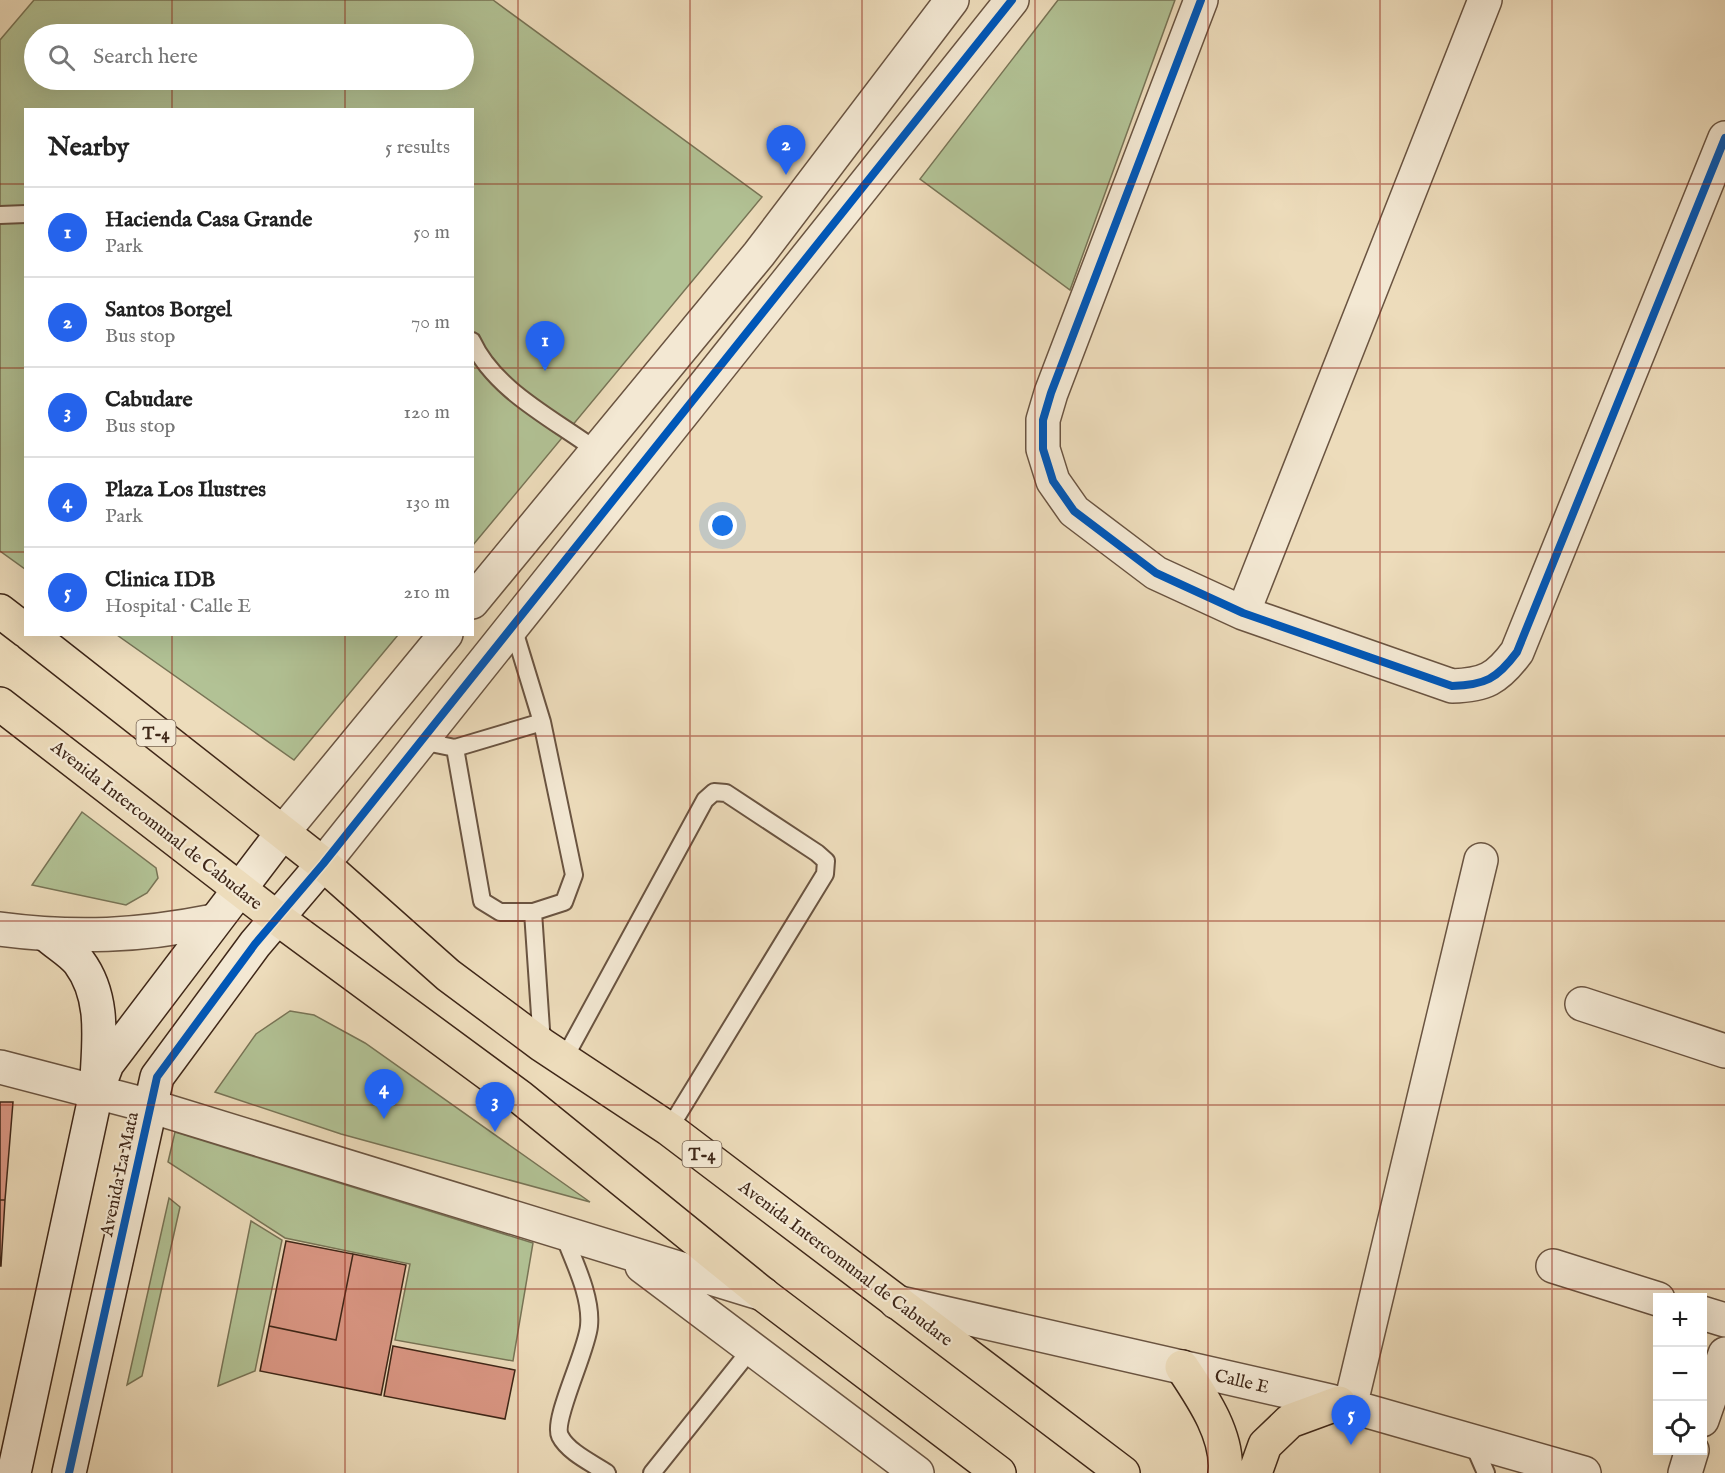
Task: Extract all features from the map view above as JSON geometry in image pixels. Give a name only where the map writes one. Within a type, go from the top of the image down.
[{"type":"highway","points":[[0,611],[24,629]]},
{"type":"highway","name":"Avenida Intercomunal de Cabudare","points":[[33,636],[323,864],[448,975],[553,1052],[669,1130],[1123,1473]]},
{"type":"highway","name":"Avenida Intercomunal de Cabudare","points":[[0,704],[240,887],[277,918],[520,1097],[764,1295],[999,1473]]},
{"type":"highway","points":[[1182,1367],[1203,1398],[1213,1421],[1223,1447],[1225,1473]]},
{"type":"highway","points":[[1255,1473],[1265,1445],[1290,1421],[1344,1405]]},
{"type":"street","points":[[474,600],[759,254],[952,0]]},
{"type":"street","name":"Avenida La Mata","points":[[69,1473],[157,1077],[277,918],[513,627],[1012,0]]},
{"type":"street","points":[[1202,0],[1051,393],[1043,420],[1043,449],[1053,482],[1074,512],[1156,573],[1243,613],[1452,687],[1478,685],[1502,673],[1517,652],[1528,630],[1725,138]]},
{"type":"street","points":[[1243,613],[1485,0]]},
{"type":"street","points":[[14,1473],[96,1093],[107,1064],[283,832],[444,636]]},
{"type":"street","points":[[1344,1405],[1481,860]]},
{"type":"street","points":[[0,929],[47,935],[155,933],[214,921]]},
{"type":"street","points":[[47,935],[79,961],[94,988],[100,1024],[96,1093]]},
{"type":"street","points":[[1582,1004],[1725,1051]]},
{"type":"street","points":[[0,1067],[150,1106],[764,1295]]},
{"type":"street","points":[[624,1252],[916,1473]]},
{"type":"street","points":[[1553,1266],[1653,1297]]},
{"type":"street","name":"Calle E","points":[[896,1302],[1344,1405],[1584,1473]]},
{"type":"street","points":[[1707,1315],[1725,1320]]},
{"type":"street","points":[[1707,1406],[1725,1354]]},
{"type":"street","points":[[1685,1473],[1690,1455]]},
{"type":"lane","points":[[0,215],[24,214]]},
{"type":"lane","points":[[474,345],[481,360],[502,383],[597,451]]},
{"type":"lane","points":[[455,748],[482,901],[500,912],[533,912],[564,902],[574,875],[542,722],[513,627]]},
{"type":"lane","points":[[421,741],[455,748],[542,722]]},
{"type":"lane","points":[[553,1052],[705,800],[714,792],[726,793],[817,853],[826,861],[825,874],[669,1130]]},
{"type":"lane","points":[[533,912],[553,1052]]},
{"type":"lane","points":[[563,1233],[582,1287],[590,1324],[585,1351],[558,1419],[558,1434],[566,1444],[607,1473]]},
{"type":"lane","points":[[652,1473],[752,1348]]},
{"type":"lane","points":[[1472,1440],[1486,1473]]},
{"type":"green space","points":[[34,0],[493,0],[762,197],[474,544],[474,108],[24,108],[24,568],[0,551],[0,40]]},
{"type":"green space","points":[[1058,0],[1175,0],[1070,290],[920,179]]},
{"type":"green space","points":[[118,636],[397,636],[294,760]]},
{"type":"green space","points":[[82,812],[156,868],[158,878],[147,893],[126,905],[32,885]]},
{"type":"green space","points":[[290,1011],[314,1015],[365,1043],[590,1202],[341,1134],[215,1092],[256,1034]]},
{"type":"green space","points":[[175,1132],[533,1243],[513,1361],[395,1340],[410,1264],[285,1238],[168,1162]]},
{"type":"green space","points":[[169,1198],[180,1207],[142,1376],[127,1385]]},
{"type":"green space","points":[[251,1221],[282,1240],[255,1371],[218,1386]]},
{"type":"building","points":[[0,1102],[13,1102],[5,1200],[0,1200]]},
{"type":"building","points":[[0,1200],[5,1200],[1,1266],[0,1266]]},
{"type":"building","points":[[286,1241],[353,1254],[336,1340],[269,1326]]},
{"type":"building","points":[[353,1254],[406,1265],[381,1395],[260,1371],[269,1326],[336,1340]]},
{"type":"building","points":[[393,1346],[515,1370],[505,1419],[384,1396]]},
{"type":"cycle path","points":[[69,1473],[157,1077],[255,944],[323,864],[1012,0]]},
{"type":"cycle path","points":[[1201,0],[1051,393],[1043,420],[1043,449],[1053,481],[1074,511],[1156,573],[1243,613],[1452,686],[1473,684],[1489,679],[1503,669],[1517,652],[1725,138]]},
{"type":"place","name":"Santos Borgel","points":[[786,175]]},
{"type":"place","name":"Hacienda Casa Grande","points":[[545,371]]},
{"type":"place","name":"Plaza Los Ilustres","points":[[384,1119]]},
{"type":"place","name":"Cabudare","points":[[495,1132]]},
{"type":"place","name":"Clinica IDB","points":[[1351,1445]]}]
